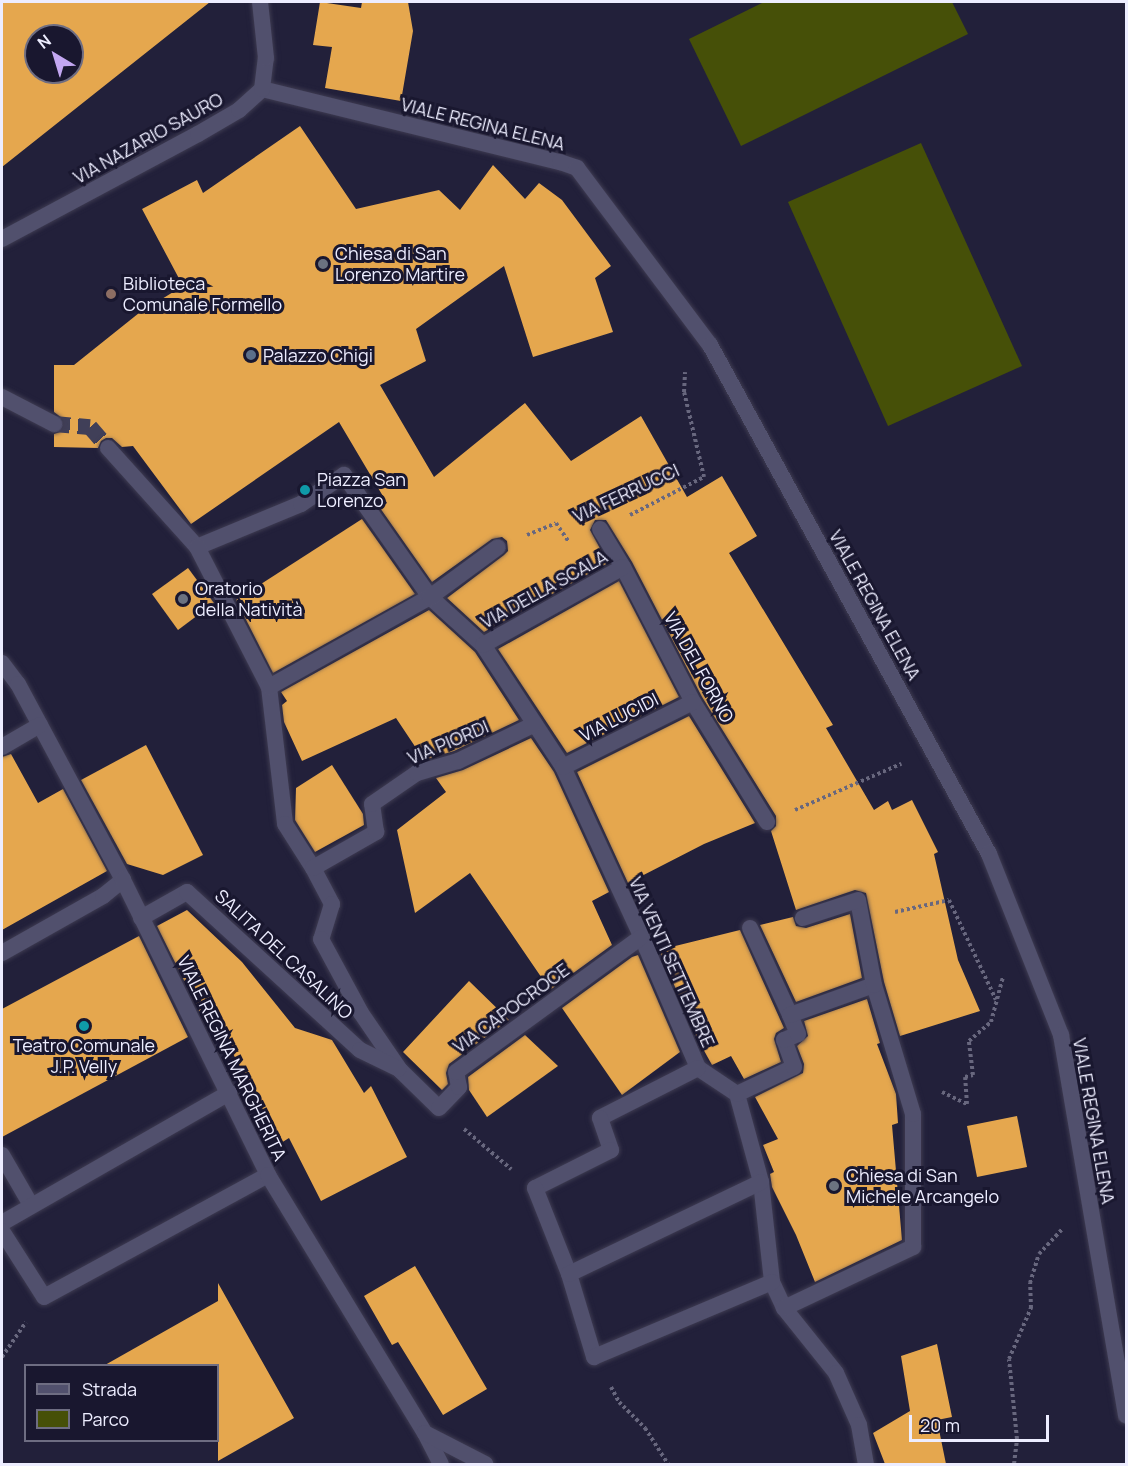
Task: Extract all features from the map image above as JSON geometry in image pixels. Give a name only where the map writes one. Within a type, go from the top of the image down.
[{"type":"street","points":[[260,2],[266,58],[262,89]]},
{"type":"street","name":"VIALE REGINA ELENA","points":[[262,89],[577,168],[710,345],[989,854],[1061,1035],[1126,1415]]},
{"type":"street","name":"VIA NAZARIO SAURO","points":[[2,239],[198,134],[239,110],[262,89]]},
{"type":"street","points":[[2,397],[54,424]]},
{"type":"street","points":[[108,448],[197,547],[269,687],[285,824],[314,868],[332,904],[321,939],[361,1013],[400,1070],[439,1108]]},
{"type":"street","name":"VIA VENTI SETTEMBRE","points":[[197,547],[301,504],[344,475],[430,597],[483,645],[563,767],[646,947],[698,1068],[737,1094]]},
{"type":"street","name":"VIA DEL FORNO","points":[[600,529],[623,567],[693,702],[766,822]]},
{"type":"street","points":[[269,687],[430,597],[498,546]]},
{"type":"street","name":"VIA DELLA SCALA","points":[[483,645],[623,567]]},
{"type":"street","name":"VIALE REGINA MARGHERITA","points":[[2,663],[18,684],[123,880],[268,1175],[425,1433],[441,1464]]},
{"type":"street","name":"VIA LUCIDI","points":[[563,767],[693,702]]},
{"type":"street","name":"VIA PIORDI","points":[[314,868],[376,832],[372,804],[417,773],[458,761],[535,724]]},
{"type":"street","points":[[2,747],[40,725]]},
{"type":"street","points":[[2,953],[103,896],[123,880]]},
{"type":"street","name":"SALITA DEL CASALINO","points":[[141,918],[187,892],[360,1050],[400,1070]]},
{"type":"street","points":[[784,1308],[913,1247],[913,1114],[874,985],[858,900],[802,918]]},
{"type":"street","points":[[750,928],[798,1034],[784,1040],[794,1067],[737,1094],[761,1182],[772,1282],[784,1308],[836,1373],[859,1425],[866,1464]]},
{"type":"street","name":"VIA CAPOCROCE","points":[[439,1108],[459,1087],[456,1072],[640,938]]},
{"type":"street","points":[[789,1015],[874,985]]},
{"type":"street","points":[[698,1068],[600,1118],[611,1150],[535,1188],[569,1274],[594,1357],[772,1282]]},
{"type":"street","points":[[2,1223],[31,1204],[229,1093]]},
{"type":"street","points":[[2,1155],[31,1204]]},
{"type":"street","points":[[2,1231],[44,1298],[268,1175]]},
{"type":"street","points":[[569,1274],[761,1182]]},
{"type":"street","points":[[425,1433],[485,1464]]},
{"type":"path","name":"VIA FERRUCCI","points":[[498,546],[556,523],[567,542],[600,529],[704,477],[684,392],[686,312]]},
{"type":"path","points":[[766,822],[932,750]]},
{"type":"path","points":[[862,920],[949,900],[997,1001]]},
{"type":"path","points":[[934,1084],[949,1098],[967,1104],[965,1077],[973,1075],[969,1041],[991,1022],[1016,924]]},
{"type":"path","points":[[439,1108],[535,1188]]},
{"type":"path","points":[[1014,1464],[1017,1439],[1008,1359],[1031,1308],[1030,1283],[1039,1254],[1078,1211],[1092,1224]]},
{"type":"path","points":[[2,1357],[44,1298]]},
{"type":"path","points":[[594,1357],[619,1402],[645,1428],[668,1464]]},
{"type":"green space","points":[[764,2],[952,2],[968,34],[741,146],[689,39]]},
{"type":"green space","points":[[921,143],[1022,366],[888,426],[788,202]]},
{"type":"building","points":[[2,2],[210,2],[2,167]]},
{"type":"building","points":[[320,2],[361,8],[362,2],[408,2],[413,31],[401,101],[325,88],[332,47],[313,45]]},
{"type":"building","points":[[300,126],[356,209],[439,190],[460,210],[493,165],[525,199],[539,183],[562,200],[611,266],[595,278],[613,332],[533,357],[504,266],[416,329],[426,361],[380,385],[434,477],[525,403],[571,461],[641,416],[687,497],[722,476],[757,536],[729,553],[833,725],[826,728],[874,810],[888,801],[892,810],[912,800],[938,852],[934,854],[958,960],[980,1011],[900,1036],[884,982],[866,893],[855,890],[796,910],[771,831],[776,826],[776,816],[702,697],[632,562],[606,520],[595,520],[590,530],[608,563],[484,632],[447,598],[504,555],[508,551],[507,541],[502,537],[492,539],[432,582],[380,508],[387,503],[339,422],[191,524],[133,446],[122,447],[112,438],[106,438],[101,441],[98,448],[54,447],[54,434],[60,432],[64,424],[62,418],[54,412],[54,365],[74,365],[139,313],[183,286],[142,209],[197,180],[203,193]]},
{"type":"building","points":[[362,519],[415,594],[273,673],[236,600]]},
{"type":"building","name":"Oratorio della Natività","points":[[188,568],[214,603],[178,630],[152,594]]},
{"type":"building","points":[[619,581],[679,697],[567,753],[498,649]]},
{"type":"building","points":[[429,610],[475,652],[519,720],[454,751],[424,760],[396,718],[302,761],[284,722],[282,705],[287,701],[281,692]]},
{"type":"building","points":[[689,716],[755,823],[704,844],[628,883],[577,772]]},
{"type":"building","points":[[531,738],[554,772],[609,892],[592,901],[612,945],[550,990],[470,873],[415,913],[397,830],[446,792],[436,778],[463,770]]},
{"type":"building","points":[[146,745],[203,855],[163,875],[127,864],[81,780]]},
{"type":"building","points":[[11,754],[38,803],[63,789],[107,871],[2,930],[2,757]]},
{"type":"building","points":[[332,765],[363,814],[364,825],[315,852],[295,820],[296,788]]},
{"type":"building","points":[[187,910],[242,962],[295,1028],[332,1040],[364,1093],[371,1086],[407,1157],[321,1201],[289,1138],[281,1143],[216,1022],[207,1027],[157,926]]},
{"type":"building","points":[[850,914],[862,978],[796,1002],[760,925],[793,917],[796,926],[806,928]]},
{"type":"building","points":[[740,930],[784,1028],[776,1033],[774,1039],[781,1062],[744,1079],[731,1056],[712,1065],[697,1038],[659,950]]},
{"type":"building","name":"Teatro Comunale J.P. Velly","points":[[139,936],[188,1037],[2,1137],[2,1009]]},
{"type":"building","points":[[638,955],[680,1052],[622,1095],[562,1008]]},
{"type":"building","points":[[469,981],[509,1020],[449,1064],[446,1073],[448,1084],[442,1090],[403,1052]]},
{"type":"building","points":[[867,999],[880,1043],[877,1044],[896,1094],[898,1123],[892,1125],[902,1240],[815,1282],[796,1235],[772,1187],[770,1174],[774,1172],[763,1145],[778,1139],[755,1097],[803,1073],[804,1064],[797,1046],[808,1036],[804,1021]]},
{"type":"building","points":[[525,1035],[558,1066],[487,1117],[469,1090],[468,1077]]},
{"type":"building","points":[[1017,1116],[1027,1167],[977,1177],[967,1126]]},
{"type":"building","points":[[415,1266],[487,1389],[443,1415],[398,1342],[392,1345],[364,1296]]},
{"type":"building","points":[[218,1283],[294,1418],[218,1461],[219,1364],[107,1364],[218,1301]]},
{"type":"building","points":[[937,1344],[952,1417],[937,1420],[946,1464],[885,1464],[873,1433],[910,1411],[901,1356]]},
{"type":"tunnel","points":[[54,424],[90,427],[108,448]]},
{"type":"place","name":"Chiesa di San Lorenzo Martire","points":[[323,264]]},
{"type":"place","name":"Biblioteca Comunale Formello","points":[[111,294]]},
{"type":"place","name":"Palazzo Chigi","points":[[251,355]]},
{"type":"place","name":"Piazza San Lorenzo","points":[[305,490]]},
{"type":"place","name":"Oratorio della Natività","points":[[183,599]]},
{"type":"place","name":"Teatro Comunale J.P. Velly","points":[[84,1026]]},
{"type":"place","name":"Chiesa di San Michele Arcangelo","points":[[834,1186]]}]
